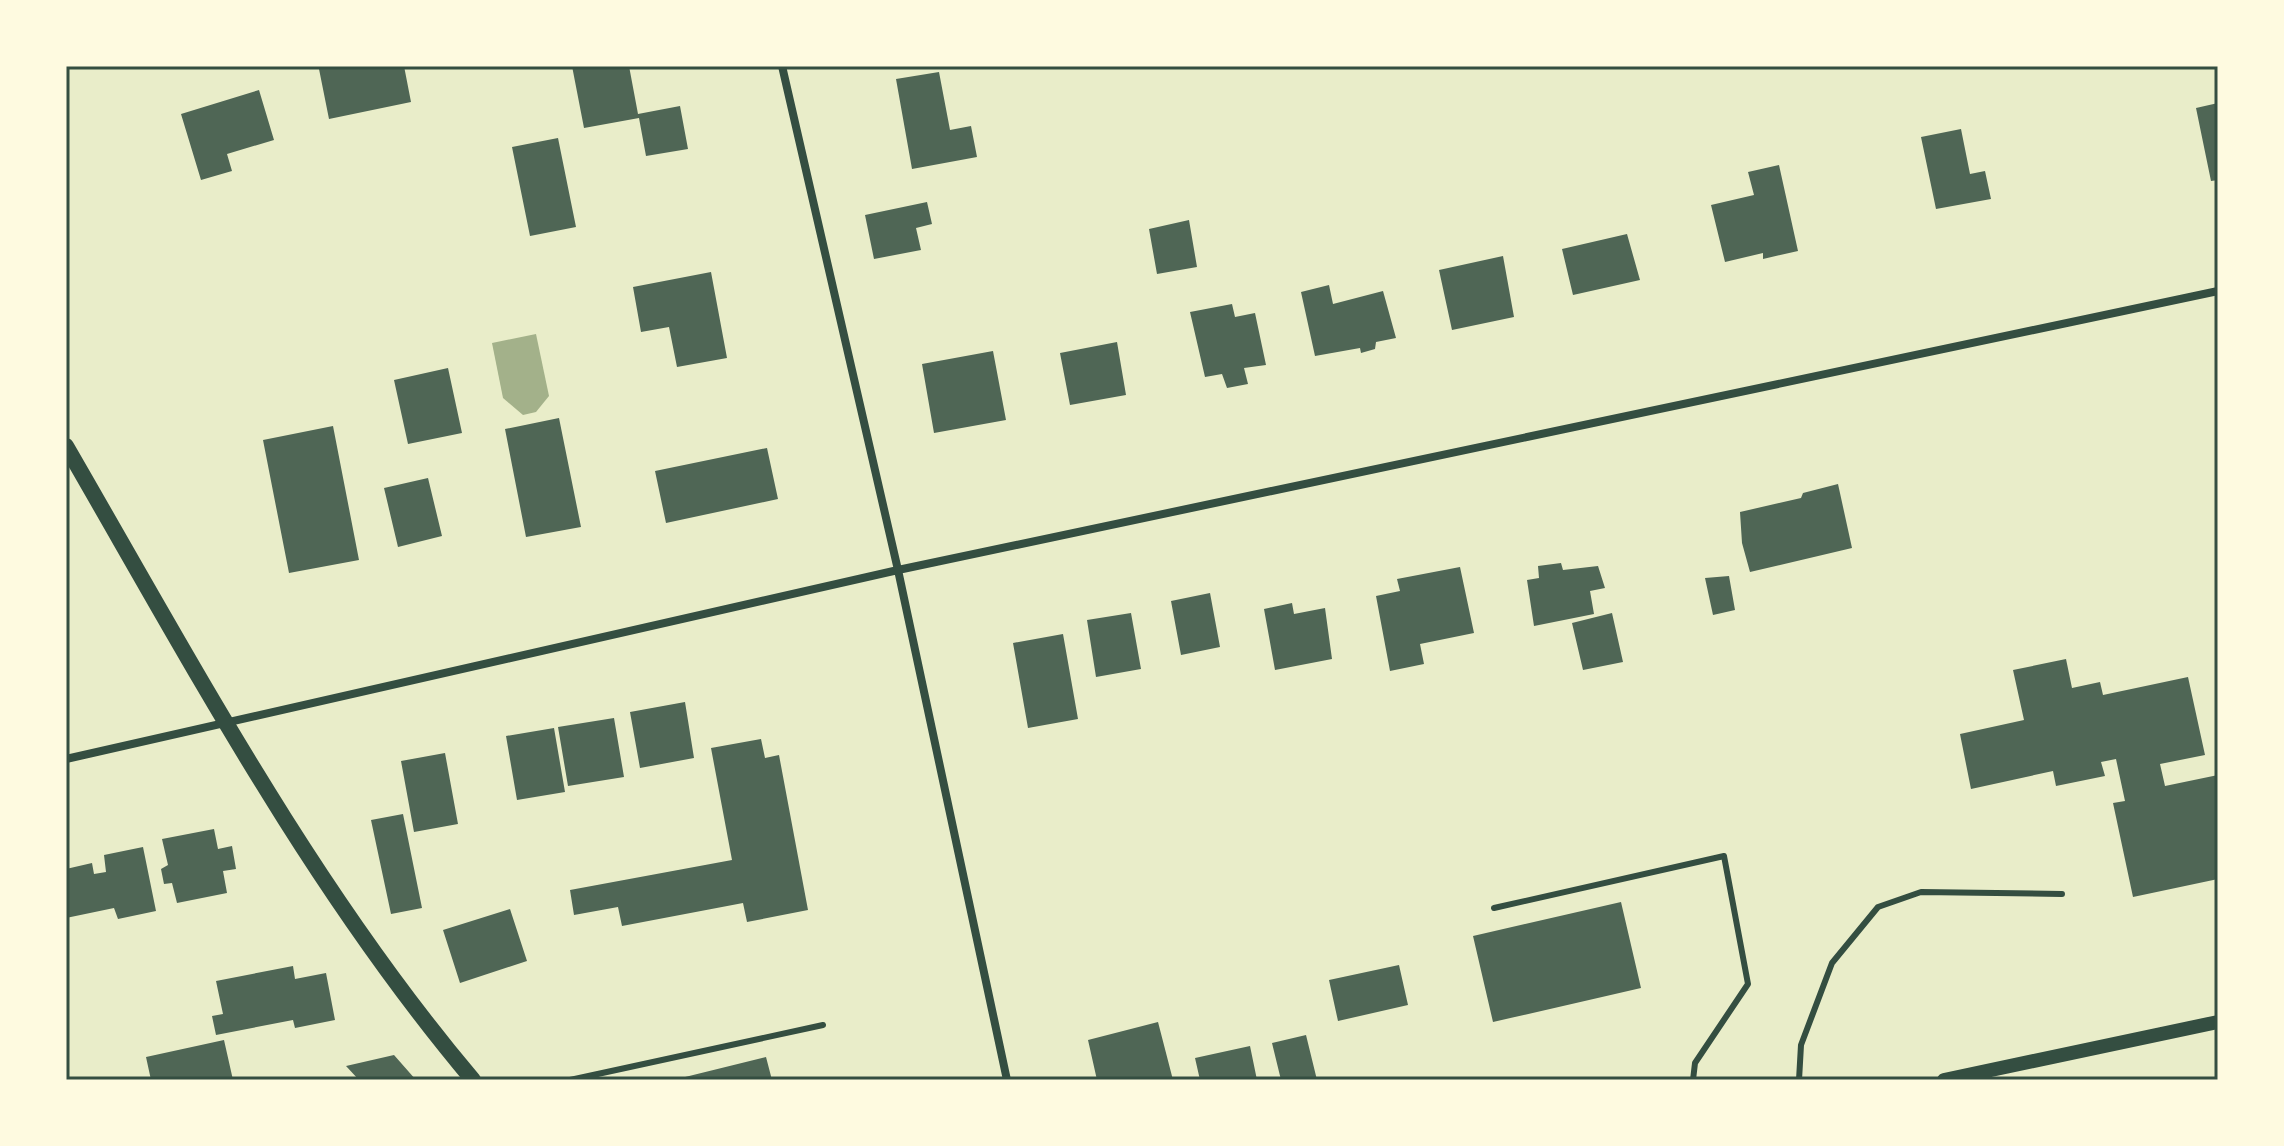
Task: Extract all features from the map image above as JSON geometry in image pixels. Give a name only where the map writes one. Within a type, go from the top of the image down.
[{"type":"main road","points":[[66,446],[226,723],[342,905],[473,1080]]},
{"type":"street","points":[[782,66],[898,570],[1007,1080]]},
{"type":"street","points":[[66,759],[898,570],[2218,291]]},
{"type":"street","points":[[1944,1080],[2218,1022]]},
{"type":"lane","points":[[1494,908],[1724,856],[1748,984],[1695,1063],[1693,1080]]},
{"type":"lane","points":[[1799,1080],[1801,1045],[1832,963],[1878,907],[1921,892],[2062,894]]},
{"type":"lane","points":[[570,1080],[823,1025]]},
{"type":"shaded area","points":[[536,334],[549,396],[536,412],[523,415],[503,398],[492,343]]},
{"type":"building","points":[[332,66],[404,66],[411,102],[329,119],[319,69]]},
{"type":"building","points":[[572,66],[629,66],[638,114],[680,106],[688,149],[646,156],[639,118],[584,128]]},
{"type":"building","points":[[939,72],[950,130],[971,126],[977,157],[912,169],[896,79]]},
{"type":"building","points":[[259,90],[274,140],[227,154],[232,171],[201,180],[181,114]]},
{"type":"building","points":[[2218,103],[2218,180],[2211,181],[2196,108]]},
{"type":"building","points":[[1961,129],[1970,174],[1985,171],[1991,199],[1936,209],[1921,137]]},
{"type":"building","points":[[558,138],[576,227],[530,236],[512,147]]},
{"type":"building","points":[[1779,165],[1798,251],[1763,259],[1763,253],[1725,262],[1711,205],[1754,195],[1748,172]]},
{"type":"building","points":[[927,202],[932,224],[916,228],[921,250],[874,259],[865,215]]},
{"type":"building","points":[[1189,220],[1197,267],[1157,274],[1149,229]]},
{"type":"building","points":[[1627,234],[1640,280],[1573,295],[1562,249]]},
{"type":"building","points":[[1503,256],[1514,317],[1452,330],[1439,270]]},
{"type":"building","points":[[711,272],[727,358],[677,367],[669,327],[641,332],[633,287]]},
{"type":"building","points":[[1329,285],[1333,304],[1383,291],[1396,338],[1376,342],[1375,349],[1361,353],[1360,348],[1315,356],[1301,292]]},
{"type":"building","points":[[1232,304],[1235,317],[1255,313],[1266,365],[1244,368],[1248,384],[1227,388],[1222,374],[1205,377],[1190,312]]},
{"type":"building","points":[[1117,342],[1126,395],[1070,405],[1060,353]]},
{"type":"building","points":[[993,351],[1006,420],[934,433],[922,364]]},
{"type":"building","points":[[448,368],[462,433],[408,444],[394,380]]},
{"type":"building","points":[[559,418],[581,527],[526,537],[505,429]]},
{"type":"building","points":[[333,426],[359,560],[289,573],[263,440]]},
{"type":"building","points":[[767,448],[778,499],[666,523],[655,471]]},
{"type":"building","points":[[428,478],[442,536],[398,547],[384,488]]},
{"type":"building","points":[[1838,484],[1852,548],[1750,572],[1742,543],[1740,512],[1801,498],[1803,493]]},
{"type":"building","points":[[1561,563],[1563,570],[1598,566],[1605,588],[1590,591],[1594,614],[1534,626],[1527,580],[1539,578],[1538,566]]},
{"type":"building","points":[[1460,567],[1474,633],[1420,644],[1424,664],[1390,671],[1376,596],[1400,591],[1397,579]]},
{"type":"building","points":[[1729,576],[1735,610],[1713,615],[1705,578]]},
{"type":"building","points":[[1210,593],[1220,647],[1181,655],[1171,601]]},
{"type":"building","points":[[1292,603],[1294,614],[1325,608],[1332,659],[1275,670],[1264,609]]},
{"type":"building","points":[[1131,613],[1141,669],[1096,677],[1087,620]]},
{"type":"building","points":[[1612,613],[1623,662],[1583,670],[1572,623]]},
{"type":"building","points":[[1063,634],[1078,719],[1028,728],[1013,643]]},
{"type":"building","points":[[2066,659],[2072,688],[2100,682],[2103,695],[2188,677],[2205,755],[2160,764],[2165,786],[2218,775],[2218,879],[2133,897],[2113,803],[2125,801],[2116,759],[2101,762],[2105,776],[2056,786],[2053,771],[1971,789],[1960,734],[2024,720],[2013,670]]},
{"type":"building","points":[[685,702],[694,758],[640,768],[630,712]]},
{"type":"building","points":[[614,718],[624,777],[568,786],[558,727]]},
{"type":"building","points":[[554,728],[565,792],[517,800],[506,736]]},
{"type":"building","points":[[761,739],[765,758],[779,755],[808,910],[747,922],[743,903],[622,926],[618,907],[574,915],[570,890],[732,860],[711,748]]},
{"type":"building","points":[[445,753],[458,824],[414,832],[401,761]]},
{"type":"building","points":[[403,814],[422,908],[391,914],[371,820]]},
{"type":"building","points":[[214,829],[218,849],[232,846],[236,869],[223,871],[227,893],[177,903],[172,883],[164,884],[161,869],[168,865],[162,839]]},
{"type":"building","points":[[143,847],[156,911],[118,919],[114,908],[66,918],[66,869],[92,863],[94,874],[106,872],[104,855]]},
{"type":"building","points":[[1621,902],[1641,988],[1493,1022],[1473,936]]},
{"type":"building","points":[[510,909],[527,961],[460,983],[443,930]]},
{"type":"building","points":[[1399,965],[1408,1005],[1338,1021],[1329,980]]},
{"type":"building","points":[[293,966],[295,979],[326,973],[335,1020],[295,1028],[293,1020],[216,1035],[212,1016],[223,1014],[216,981]]},
{"type":"building","points":[[1158,1022],[1173,1080],[1097,1080],[1088,1040]]},
{"type":"building","points":[[1306,1035],[1317,1080],[1281,1080],[1272,1043]]},
{"type":"building","points":[[224,1040],[233,1080],[151,1080],[146,1057]]},
{"type":"building","points":[[1250,1046],[1257,1080],[1200,1080],[1195,1058]]},
{"type":"building","points":[[394,1055],[416,1080],[359,1080],[346,1066]]},
{"type":"building","points":[[766,1057],[772,1080],[677,1080],[677,1079]]}]
